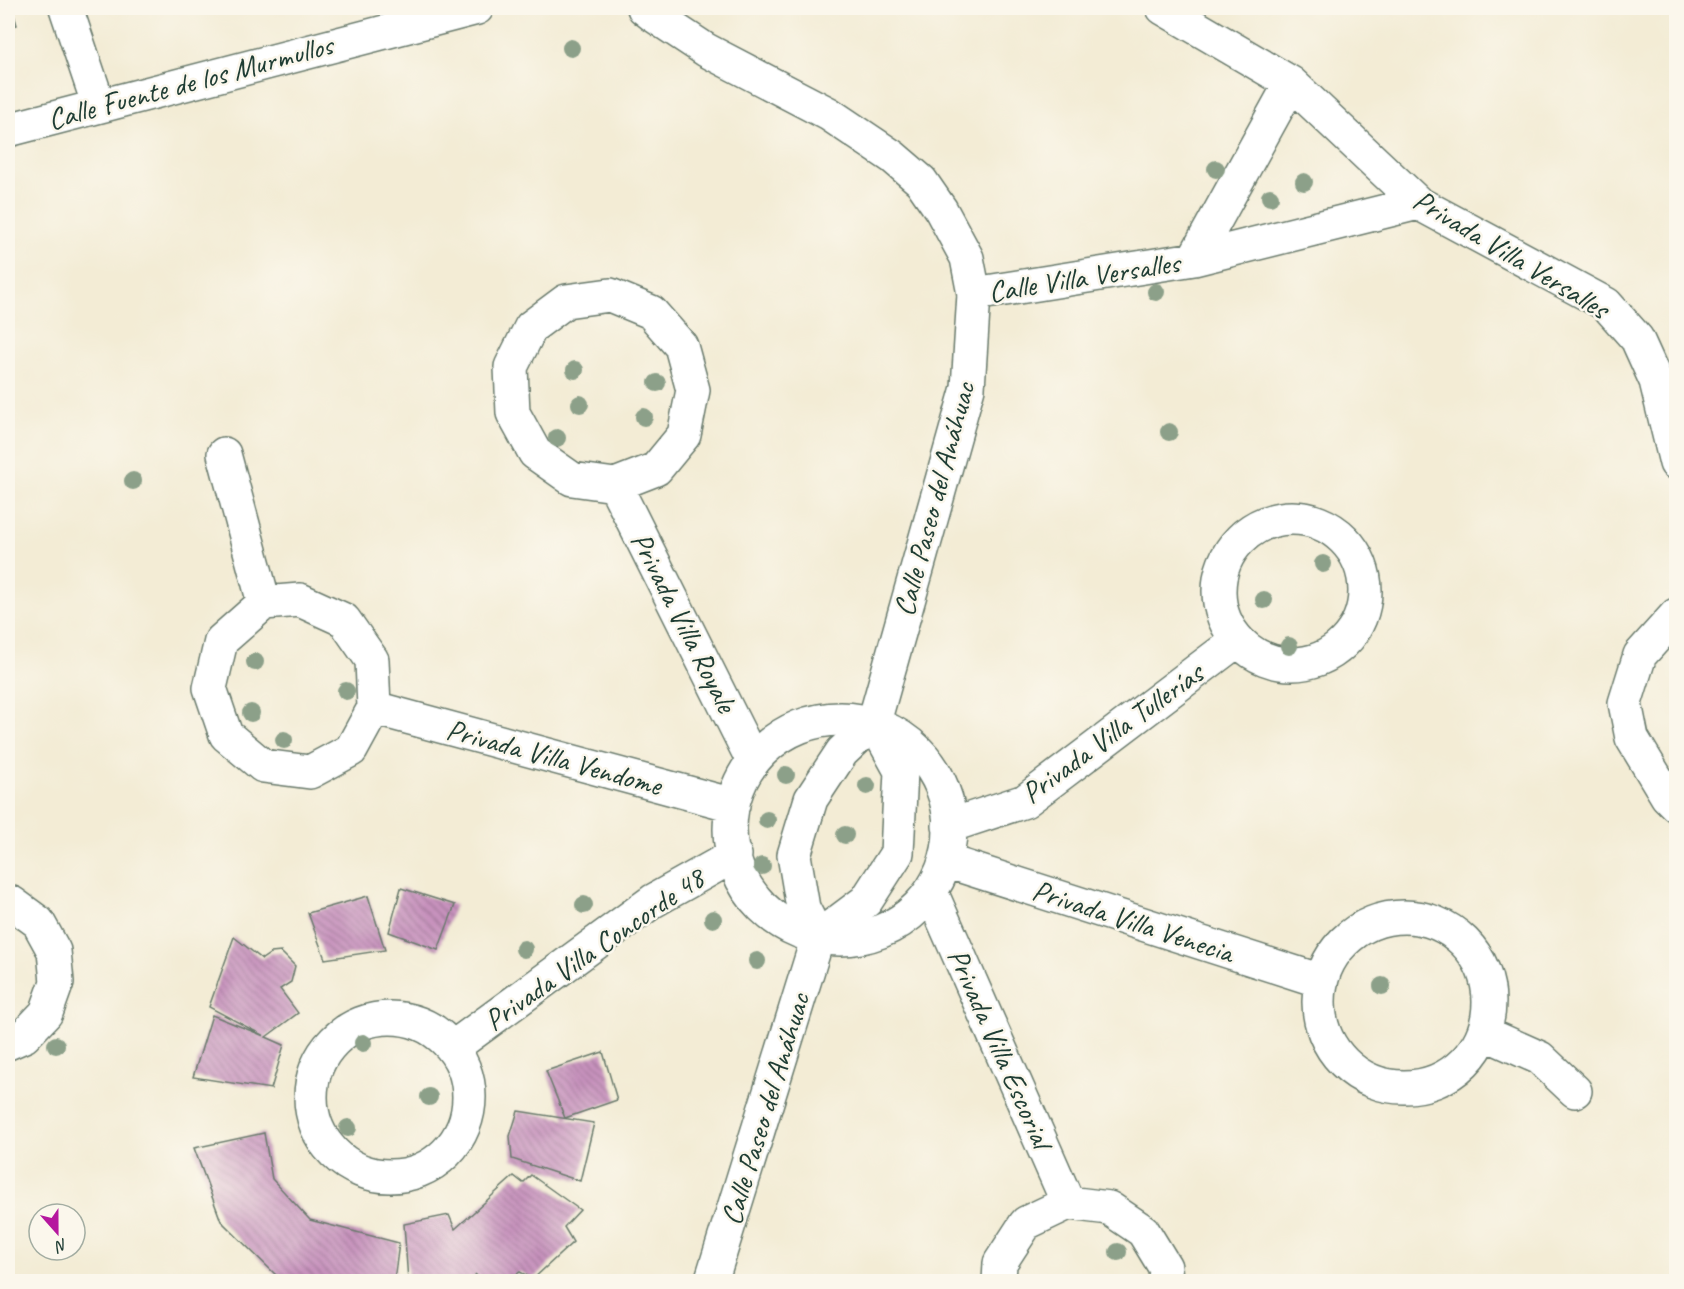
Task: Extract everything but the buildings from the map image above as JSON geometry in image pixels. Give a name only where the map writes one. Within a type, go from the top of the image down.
[{"type":"street","points":[[66,8],[99,106]]},
{"type":"street","name":"Calle Fuente de los Murmullos","points":[[8,130],[477,8]]},
{"type":"street","name":"Calle Paseo del Anáhuac","points":[[644,8],[706,51],[829,114],[893,157],[921,181],[941,210],[967,258],[974,294],[968,388],[874,722]]},
{"type":"street","name":"Privada Villa Versalles","points":[[1163,8],[1291,83],[1418,203],[1606,304],[1637,339],[1656,381],[1677,463]]},
{"type":"street","name":"Calle Villa Versalles","points":[[1194,259],[1291,83]]},
{"type":"street","name":"Calle Villa Versalles","points":[[974,294],[1194,259],[1418,203]]},
{"type":"street","points":[[609,295],[651,312],[681,346],[693,390],[684,435],[656,469],[615,485],[572,479],[535,453],[513,413],[511,367],[531,327],[566,301],[609,295]]},
{"type":"street","points":[[224,454],[264,603]]},
{"type":"street","name":"Privada Villa Royale","points":[[615,485],[752,759]]},
{"type":"street","points":[[1276,518],[1315,520],[1348,541],[1366,576],[1363,614],[1342,647],[1307,665],[1268,663],[1236,642],[1218,607],[1220,569],[1241,536],[1276,518]]},
{"type":"street","points":[[300,600],[344,620],[372,660],[375,708],[351,750],[310,772],[263,766],[226,735],[210,688],[221,641],[264,603],[300,600]]},
{"type":"street","points":[[1677,615],[1640,655],[1625,703],[1632,738],[1667,796],[1677,805]]},
{"type":"street","name":"Privada Villa Tullerías","points":[[950,826],[1025,801],[1236,642]]},
{"type":"street","name":"Privada Villa Vendome","points":[[375,708],[733,805]]},
{"type":"street","points":[[849,716],[874,722],[918,752],[940,786],[950,826],[946,861],[932,894],[913,916],[888,933],[860,941],[818,937],[798,932],[770,913],[748,887],[735,855],[733,805],[740,781],[752,759],[779,733],[813,718],[849,716]]},
{"type":"street","points":[[818,937],[866,901],[897,853],[901,771],[874,722]]},
{"type":"street","points":[[818,937],[803,908],[794,855],[811,800],[842,752],[874,722]]},
{"type":"street","name":"Privada Villa Concorde 48","points":[[455,1046],[653,901],[735,855]]},
{"type":"street","name":"Privada Villa Venecia","points":[[946,861],[1321,981]]},
{"type":"street","name":"Privada Villa Escorial","points":[[932,894],[1068,1203]]},
{"type":"street","points":[[8,902],[38,922],[54,951],[57,982],[46,1013],[24,1036],[8,1043]]},
{"type":"street","points":[[1396,917],[1430,920],[1460,937],[1481,964],[1490,998],[1484,1033],[1467,1060],[1441,1079],[1410,1087],[1378,1083],[1350,1068],[1329,1044],[1319,1014],[1321,981],[1336,950],[1362,927],[1396,917]]},
{"type":"street","name":"Calle Paseo del Anáhuac","points":[[711,1281],[818,937]]},
{"type":"street","name":"Privada Villa Concorde 48","points":[[413,1018],[455,1046],[472,1094],[458,1142],[418,1174],[367,1176],[325,1148],[308,1100],[322,1051],[362,1019],[413,1018]]},
{"type":"street","points":[[1484,1033],[1540,1058],[1575,1091]]},
{"type":"street","points":[[999,1281],[1000,1263],[1026,1222],[1068,1203],[1109,1208],[1143,1231],[1165,1267],[1166,1281]]}]
